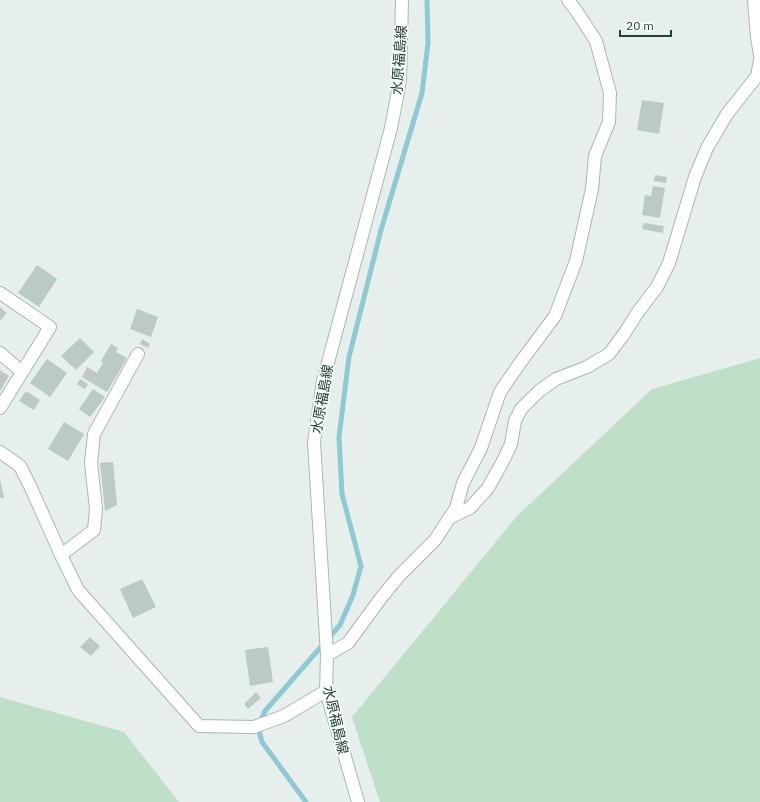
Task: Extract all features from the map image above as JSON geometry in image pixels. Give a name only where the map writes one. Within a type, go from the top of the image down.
[{"type":"street","name":"水原福島線","points":[[358,802],[326,691],[327,655],[314,442],[323,381],[391,128],[400,81],[402,0]]},
{"type":"street","points":[[327,655],[348,643],[399,576],[435,540],[456,508],[463,483],[481,448],[500,392],[555,316],[576,261],[592,189],[595,156],[609,122],[610,93],[596,41],[568,0]]},
{"type":"street","points":[[754,0],[760,55]]},
{"type":"street","points":[[449,518],[470,508],[488,488],[511,444],[515,421],[521,409],[540,391],[556,379],[587,367],[609,354],[657,287],[669,263],[695,178],[707,148],[727,114],[757,76],[760,60]]},
{"type":"street","points":[[0,293],[50,327],[0,408]]},
{"type":"street","points":[[0,353],[22,372]]},
{"type":"street","points":[[61,555],[94,530],[96,509],[91,463],[94,434],[138,354]]},
{"type":"street","points":[[0,452],[20,466],[78,590],[199,726],[254,726],[284,716],[326,691]]},
{"type":"green space","points":[[760,358],[760,802],[380,802],[352,717],[517,516],[652,389]]},
{"type":"green space","points":[[0,697],[124,732],[179,802],[0,802]]},
{"type":"building","points":[[642,100],[664,103],[659,134],[637,130]]},
{"type":"building","points":[[655,175],[667,177],[666,183],[654,181]]},
{"type":"building","points":[[653,186],[665,188],[660,218],[642,215],[645,195],[651,196]]},
{"type":"building","points":[[644,223],[664,226],[663,233],[642,229]]},
{"type":"building","points":[[37,265],[57,279],[39,307],[18,293]]},
{"type":"building","points":[[0,307],[7,313],[0,321]]},
{"type":"building","points":[[137,309],[158,317],[151,337],[130,329]]},
{"type":"building","points":[[80,338],[94,352],[76,370],[61,356]]},
{"type":"building","points":[[142,339],[150,344],[148,348],[140,344]]},
{"type":"building","points":[[111,344],[118,348],[116,352],[127,358],[107,392],[82,377],[87,367],[97,373],[103,363],[101,361]]},
{"type":"building","points":[[47,359],[67,373],[50,397],[30,383]]},
{"type":"building","points":[[0,370],[9,376],[0,391]]},
{"type":"building","points":[[80,379],[88,384],[85,389],[77,384]]},
{"type":"building","points":[[93,389],[105,397],[90,417],[79,409]]},
{"type":"building","points":[[26,391],[40,400],[34,410],[19,401]]},
{"type":"building","points":[[64,422],[84,434],[68,461],[48,449]]},
{"type":"building","points":[[113,462],[117,505],[105,511],[100,463]]},
{"type":"building","points":[[0,478],[4,498],[0,498]]},
{"type":"building","points":[[142,579],[156,607],[133,618],[120,589]]},
{"type":"building","points":[[90,637],[100,646],[91,656],[80,647]]},
{"type":"building","points":[[268,647],[273,682],[250,686],[245,650]]},
{"type":"building","points":[[256,692],[261,698],[248,709],[244,704]]},
{"type":"waterway","points":[[306,802],[262,742],[258,727],[265,711],[340,625],[353,595],[361,566],[342,494],[339,437],[349,357],[381,230],[422,93],[428,43],[427,0]]}]
